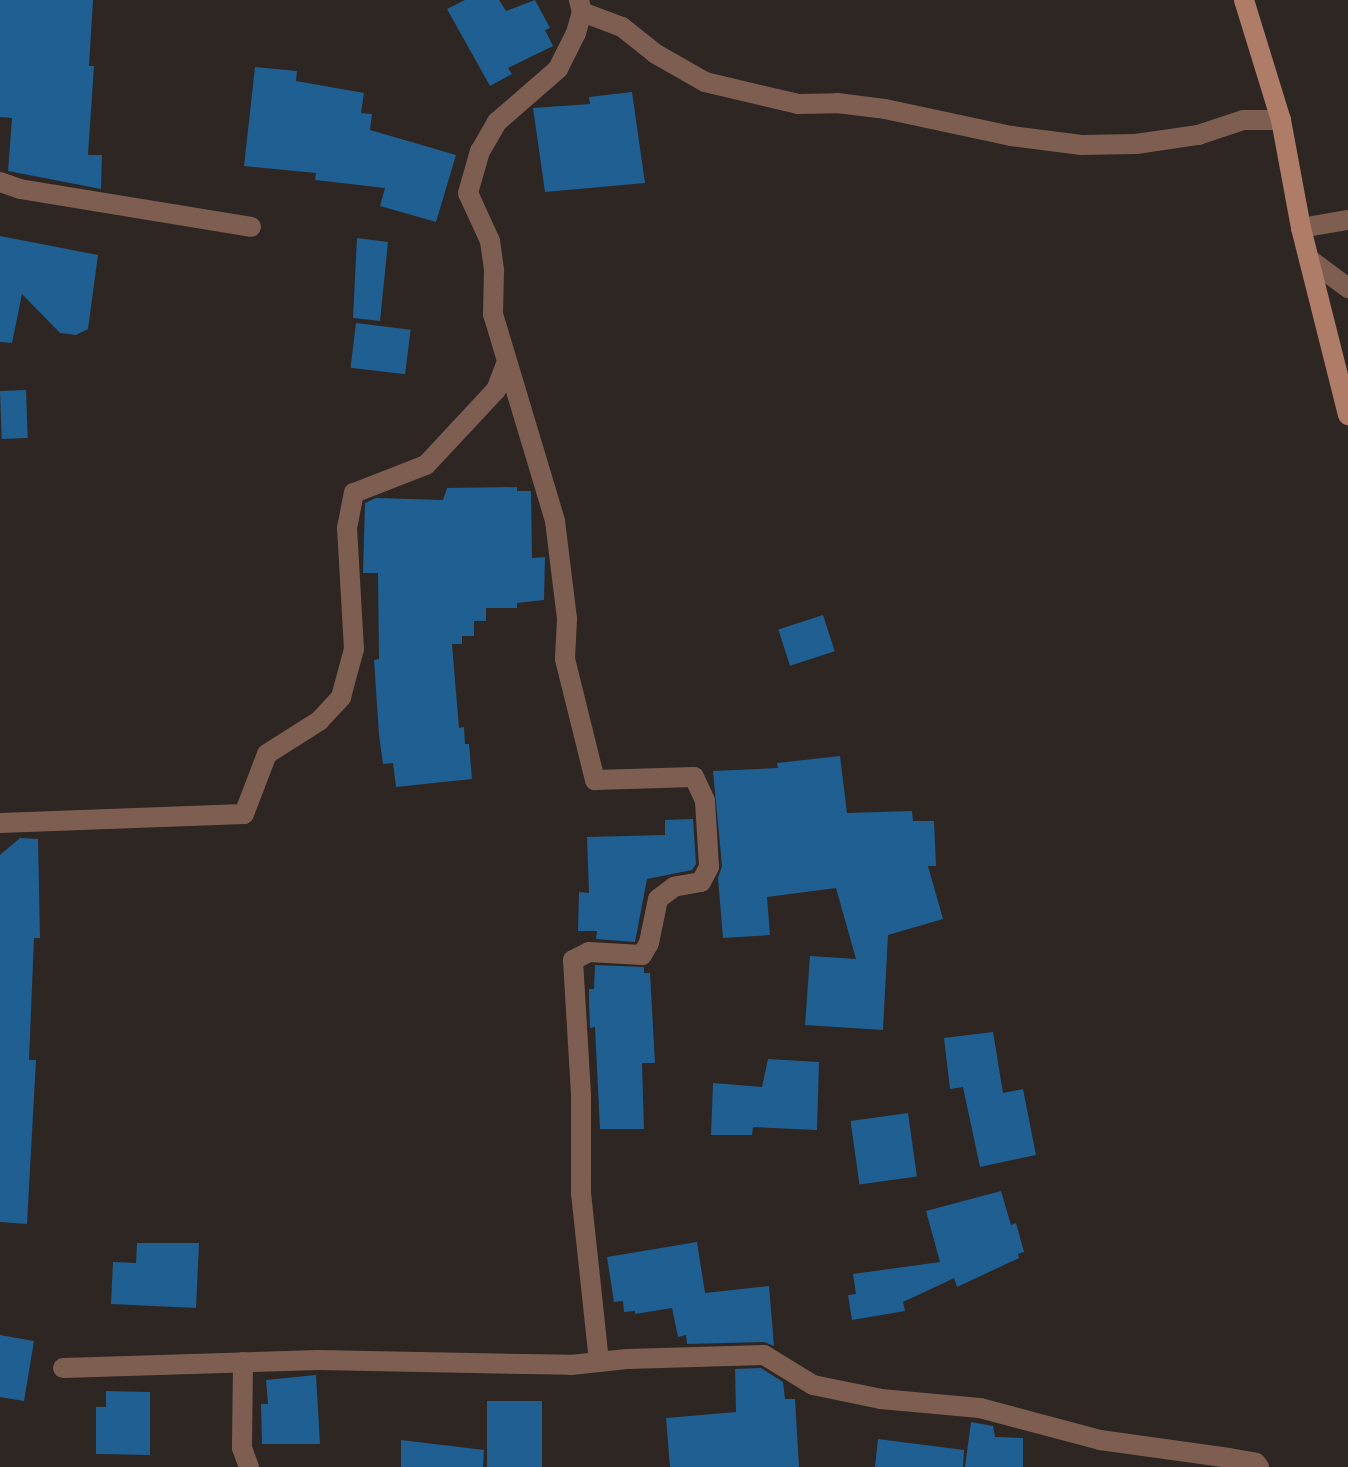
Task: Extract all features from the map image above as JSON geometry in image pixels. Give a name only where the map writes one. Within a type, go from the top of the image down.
[{"type":"street","points":[[1244,0],[1281,120],[1301,228],[1348,415]]},
{"type":"street","points":[[599,1362],[581,1193],[581,1096],[573,960],[589,952],[642,955],[649,943],[658,899],[674,887],[701,882],[709,867],[706,812],[694,777],[595,780],[565,659],[567,619],[555,521],[493,314],[494,271],[490,241],[468,193],[480,151],[497,122],[558,69],[580,6],[622,27],[656,54],[705,82],[798,104],[837,103],[885,109],[1011,136],[1081,145],[1136,144],[1198,135],[1243,120],[1281,120]]},
{"type":"street","points":[[0,182],[20,189],[251,227]]},
{"type":"street","points":[[1301,228],[1348,220]]},
{"type":"street","points":[[1309,259],[1348,288]]},
{"type":"street","points":[[0,823],[244,814],[267,754],[319,721],[341,697],[354,649],[347,528],[354,493],[426,465],[496,390],[507,362]]},
{"type":"street","points":[[63,1368],[318,1360],[571,1365],[764,1355],[813,1385],[881,1399],[980,1408],[1100,1440],[1229,1458],[1256,1463],[1259,1467]]},
{"type":"street","points":[[243,1362],[242,1448],[249,1467]]},
{"type":"building","points":[[0,0],[93,0],[89,66],[94,66],[88,155],[102,155],[101,189],[8,171],[12,118],[0,117]]},
{"type":"building","points":[[465,0],[499,0],[506,11],[535,0],[550,28],[545,30],[553,46],[508,68],[512,74],[490,86],[447,9]]},
{"type":"building","points":[[255,67],[297,71],[296,81],[364,93],[361,113],[372,114],[370,130],[456,155],[436,222],[380,206],[385,188],[315,180],[316,173],[244,166]]},
{"type":"building","points":[[632,92],[645,183],[545,192],[533,108],[590,104],[589,97]]},
{"type":"building","points":[[0,236],[98,255],[88,329],[76,335],[60,333],[22,294],[12,343],[0,342]]},
{"type":"building","points":[[357,238],[388,242],[380,321],[353,318]]},
{"type":"building","points":[[356,323],[411,330],[405,374],[351,368]]},
{"type":"building","points":[[26,390],[28,438],[2,439],[0,391]]},
{"type":"building","points":[[517,487],[517,491],[531,491],[532,558],[545,557],[544,600],[517,603],[517,608],[486,608],[486,621],[474,621],[474,636],[462,636],[462,644],[452,644],[459,728],[464,727],[465,744],[469,744],[472,779],[396,787],[393,763],[383,764],[379,735],[374,660],[379,659],[378,573],[363,573],[365,503],[376,498],[443,500],[447,488]]},
{"type":"building","points":[[823,615],[835,651],[790,666],[778,630]]},
{"type":"building","points":[[840,756],[847,813],[912,811],[913,821],[934,821],[936,866],[928,866],[943,919],[888,935],[883,1030],[805,1025],[810,956],[856,959],[836,888],[767,897],[770,935],[723,938],[718,878],[722,866],[713,771],[778,768],[777,763]]},
{"type":"building","points":[[693,819],[696,864],[692,870],[647,879],[635,942],[596,939],[597,931],[578,931],[579,892],[589,893],[587,837],[665,835],[665,820]]},
{"type":"building","points":[[20,838],[38,839],[40,938],[34,938],[29,1060],[36,1060],[27,1224],[0,1222],[0,855]]},
{"type":"building","points":[[595,965],[644,967],[644,973],[650,973],[655,1063],[642,1063],[644,1129],[600,1129],[595,1027],[590,1028],[589,1003],[589,989],[594,989]]},
{"type":"building","points":[[993,1032],[1003,1093],[1023,1089],[1036,1155],[980,1167],[963,1087],[950,1089],[944,1038]]},
{"type":"building","points":[[768,1059],[819,1062],[817,1130],[753,1127],[752,1135],[711,1135],[713,1083],[762,1087]]},
{"type":"building","points":[[908,1113],[917,1176],[859,1184],[851,1121]]},
{"type":"building","points":[[1001,1191],[1011,1225],[1016,1223],[1024,1252],[1018,1254],[1019,1258],[957,1287],[954,1278],[903,1302],[905,1311],[852,1320],[848,1295],[856,1294],[853,1274],[940,1262],[926,1211]]},
{"type":"building","points":[[697,1242],[705,1293],[769,1286],[774,1346],[764,1342],[687,1344],[686,1335],[678,1337],[672,1308],[635,1314],[635,1311],[624,1312],[623,1301],[614,1302],[607,1257]]},
{"type":"building","points":[[137,1243],[199,1243],[196,1308],[111,1304],[113,1262],[136,1263]]},
{"type":"building","points":[[0,1335],[34,1341],[24,1401],[0,1397]]},
{"type":"building","points":[[761,1368],[783,1382],[785,1399],[795,1399],[799,1467],[670,1467],[666,1418],[736,1412],[735,1369]]},
{"type":"building","points":[[316,1375],[320,1444],[262,1444],[261,1404],[268,1404],[266,1380]]},
{"type":"building","points":[[106,1391],[150,1392],[150,1455],[96,1454],[96,1407],[106,1407]]},
{"type":"building","points":[[487,1401],[542,1401],[542,1467],[487,1467]]},
{"type":"building","points":[[971,1422],[993,1426],[995,1437],[1023,1438],[1023,1467],[965,1467]]},
{"type":"building","points":[[878,1439],[964,1450],[963,1467],[875,1467]]},
{"type":"building","points":[[401,1440],[484,1450],[483,1467],[401,1467]]}]
